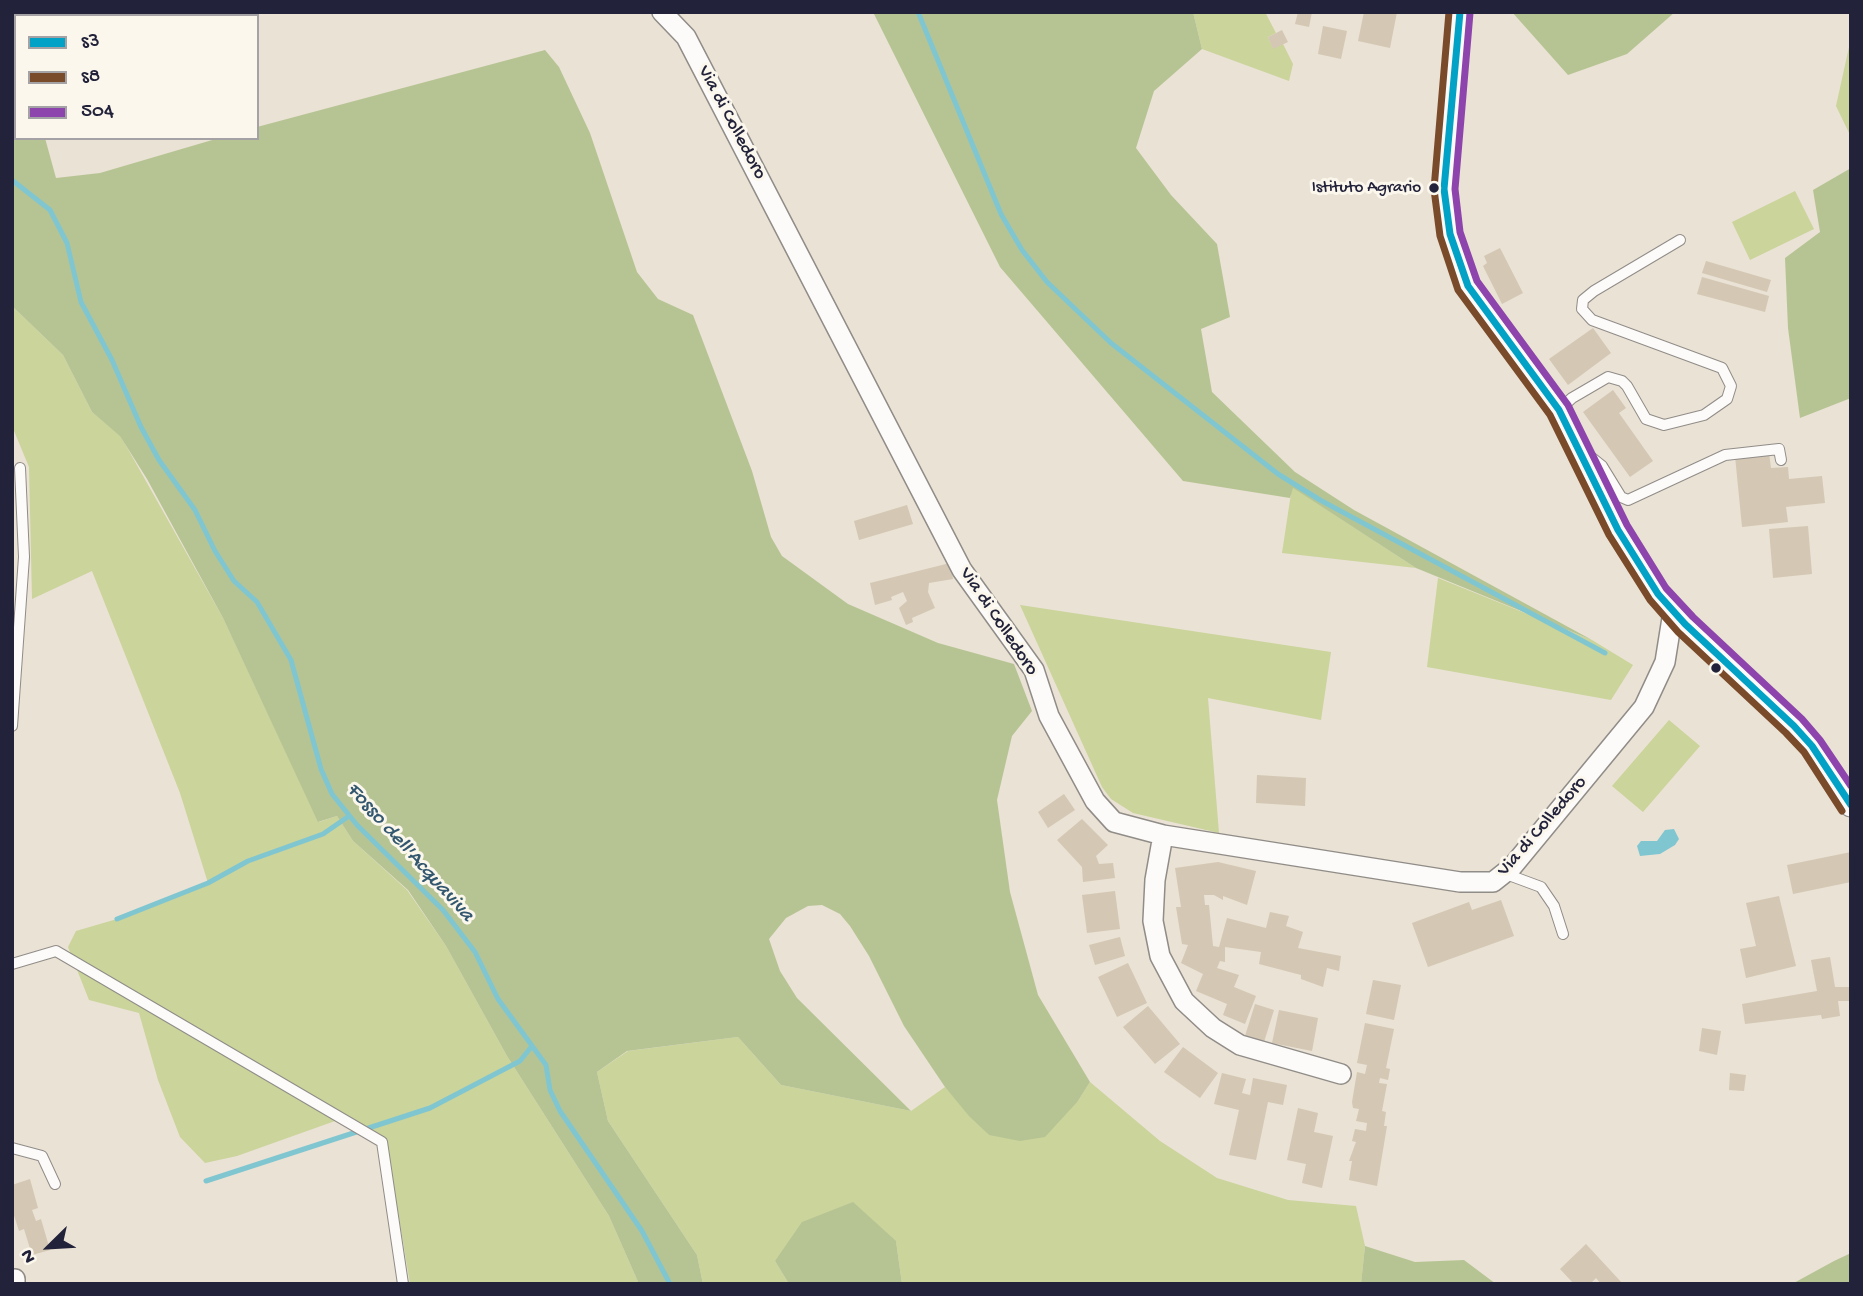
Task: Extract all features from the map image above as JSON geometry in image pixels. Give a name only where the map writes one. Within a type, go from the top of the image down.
[{"type":"street","name":"Via di Colledoro","points":[[662,12],[686,37],[962,570],[1034,670],[1049,716],[1095,801],[1107,817],[1120,825],[1163,835],[1478,884],[1493,882],[1506,874],[1644,708],[1668,654],[1673,612]]},
{"type":"street","points":[[1460,12],[1444,188],[1450,234],[1459,266],[1474,296],[1559,410],[1618,530],[1651,583],[1673,612],[1794,726],[1812,746],[1851,805]]},
{"type":"street","points":[[1163,835],[1155,880],[1153,921],[1160,956],[1180,994],[1205,1022],[1240,1045],[1341,1074]]},
{"type":"lane","points":[[1559,410],[1572,398],[1608,377],[1622,381],[1646,419],[1664,425],[1704,415],[1727,399],[1731,386],[1722,368],[1592,320],[1582,309],[1584,300],[1594,290],[1680,240]]},
{"type":"lane","points":[[1581,450],[1602,466],[1621,497],[1628,500],[1725,455],[1779,449],[1782,460]]},
{"type":"lane","points":[[12,726],[24,557],[20,468]]},
{"type":"lane","points":[[1506,874],[1541,887],[1554,906],[1563,934]]},
{"type":"lane","points":[[12,964],[56,951],[383,1142],[403,1284]]},
{"type":"lane","points":[[12,1148],[41,1156],[55,1184]]},
{"type":"green space","points":[[873,12],[1193,12],[1202,49],[1154,91],[1136,148],[1171,195],[1217,244],[1230,317],[1201,329],[1212,392],[1295,472],[1354,510],[1592,640],[1416,568],[1293,488],[1290,498],[1183,481],[1000,267]]},
{"type":"green space","points":[[1193,12],[1265,12],[1276,33],[1268,37],[1273,48],[1283,44],[1293,64],[1289,81],[1202,49]]},
{"type":"green space","points":[[1512,12],[1675,12],[1627,54],[1568,75]]},
{"type":"green space","points":[[12,18],[14,140],[46,140],[56,178],[100,173],[212,140],[259,140],[259,126],[545,50],[559,67],[590,133],[637,272],[658,299],[693,315],[752,471],[771,537],[782,556],[848,604],[938,643],[1014,664],[1032,711],[1012,736],[997,800],[1010,892],[1038,995],[1090,1082],[1078,1101],[1045,1137],[1020,1141],[989,1135],[945,1087],[904,1026],[869,956],[850,926],[840,914],[822,905],[808,906],[786,918],[769,939],[780,971],[797,998],[911,1111],[781,1085],[738,1037],[627,1051],[597,1072],[608,1121],[697,1255],[703,1284],[639,1284],[609,1216],[507,1056],[446,946],[408,890],[353,841],[337,816],[318,822],[223,618],[147,479],[120,436],[92,412],[63,355],[12,306]]},
{"type":"green space","points":[[1851,38],[1851,137],[1836,106]]},
{"type":"green space","points":[[1851,168],[1851,398],[1800,418],[1788,328],[1785,258],[1820,232],[1813,190]]},
{"type":"green space","points":[[1795,191],[1814,229],[1750,260],[1732,222]]},
{"type":"green space","points":[[12,306],[63,355],[92,412],[120,435],[223,618],[319,822],[337,816],[353,841],[407,890],[446,946],[507,1056],[609,1216],[639,1284],[410,1284],[386,1139],[349,1116],[237,1156],[205,1163],[180,1137],[158,1080],[139,1013],[89,1000],[68,947],[76,931],[117,919],[208,883],[180,793],[92,571],[32,599],[29,467],[12,426]]},
{"type":"green space","points":[[1292,487],[1416,568],[1282,553]]},
{"type":"green space","points":[[1438,578],[1592,640],[1633,665],[1611,700],[1427,667]]},
{"type":"green space","points":[[1020,605],[1331,652],[1321,720],[1208,698],[1219,833],[1133,813],[1111,799],[1102,787]]},
{"type":"green space","points":[[1669,720],[1700,746],[1643,812],[1612,786]]},
{"type":"green space","points":[[738,1037],[781,1085],[911,1111],[945,1087],[989,1135],[1078,1101],[1090,1082],[1160,1141],[1217,1178],[1288,1200],[1356,1206],[1365,1246],[1361,1284],[902,1284],[896,1241],[775,1261],[789,1284],[703,1284],[697,1255],[608,1121],[597,1072],[628,1051]]},
{"type":"green space","points":[[853,1202],[896,1241],[902,1284],[789,1284],[775,1261],[802,1222]]},
{"type":"green space","points":[[1365,1246],[1415,1262],[1464,1260],[1496,1284],[1361,1284]]},
{"type":"green space","points":[[1851,1253],[1851,1284],[1792,1284],[1834,1261]]},
{"type":"water","points":[[1674,829],[1679,839],[1675,845],[1660,854],[1640,856],[1637,846],[1641,841],[1657,841],[1665,830]]},
{"type":"building","points":[[1298,12],[1312,12],[1309,27],[1295,24]]},
{"type":"building","points":[[1364,12],[1397,12],[1390,48],[1358,41]]},
{"type":"building","points":[[1323,26],[1347,31],[1341,59],[1318,54]]},
{"type":"building","points":[[1282,30],[1288,42],[1273,49],[1268,37]]},
{"type":"building","points":[[1500,248],[1523,293],[1502,304],[1483,266],[1487,263],[1484,256]]},
{"type":"building","points":[[1706,261],[1771,280],[1767,292],[1702,273]]},
{"type":"building","points":[[1702,277],[1769,296],[1765,312],[1697,294]]},
{"type":"building","points":[[1593,328],[1611,353],[1568,385],[1549,359]]},
{"type":"building","points":[[1613,390],[1626,408],[1619,413],[1653,461],[1630,477],[1583,412]]},
{"type":"building","points":[[1769,453],[1771,468],[1788,467],[1789,479],[1822,476],[1825,503],[1786,507],[1788,522],[1742,527],[1735,456]]},
{"type":"building","points":[[907,505],[913,524],[859,540],[854,521]]},
{"type":"building","points":[[1808,526],[1812,574],[1773,578],[1769,529]]},
{"type":"building","points":[[950,563],[953,579],[929,583],[928,592],[935,608],[912,618],[913,622],[906,625],[899,608],[907,601],[903,592],[891,597],[892,600],[875,605],[870,583]]},
{"type":"building","points":[[1257,775],[1306,778],[1305,806],[1256,803]]},
{"type":"building","points":[[1064,794],[1075,810],[1048,828],[1038,812]]},
{"type":"building","points":[[1082,819],[1108,845],[1096,856],[1099,864],[1113,863],[1115,878],[1083,882],[1082,867],[1057,840]]},
{"type":"building","points":[[1851,852],[1851,882],[1793,894],[1787,865]]},
{"type":"building","points":[[1218,862],[1256,871],[1247,905],[1223,896],[1223,900],[1214,895],[1204,895],[1205,905],[1209,905],[1213,946],[1219,947],[1227,918],[1266,928],[1270,912],[1289,916],[1286,926],[1303,932],[1298,948],[1341,956],[1339,971],[1327,968],[1323,987],[1301,979],[1301,975],[1259,964],[1261,952],[1225,947],[1225,962],[1220,961],[1217,968],[1239,975],[1234,987],[1256,996],[1245,1024],[1223,1015],[1227,1004],[1196,991],[1203,974],[1181,963],[1188,945],[1182,944],[1176,907],[1181,907],[1175,868]]},
{"type":"building","points":[[1115,891],[1120,929],[1087,933],[1082,895]]},
{"type":"building","points":[[1779,896],[1796,966],[1746,978],[1740,949],[1756,946],[1746,903]]},
{"type":"building","points":[[1501,900],[1514,936],[1428,967],[1412,923],[1469,902],[1472,910]]},
{"type":"building","points":[[1120,937],[1125,956],[1095,965],[1089,945]]},
{"type":"building","points":[[1830,957],[1835,987],[1851,987],[1851,1001],[1838,1001],[1840,1016],[1822,1019],[1821,1015],[1745,1024],[1742,1004],[1817,991],[1811,960]]},
{"type":"building","points":[[1128,963],[1147,1003],[1117,1017],[1098,977]]},
{"type":"building","points":[[1373,980],[1401,985],[1394,1020],[1366,1014]]},
{"type":"building","points":[[1255,1004],[1274,1010],[1264,1042],[1245,1036]]},
{"type":"building","points":[[1148,1006],[1180,1044],[1155,1064],[1123,1027]]},
{"type":"building","points":[[1279,1010],[1318,1018],[1312,1051],[1272,1043]]},
{"type":"building","points":[[1365,1023],[1394,1029],[1386,1068],[1390,1069],[1388,1080],[1380,1078],[1379,1083],[1387,1084],[1382,1111],[1386,1112],[1384,1126],[1387,1126],[1377,1186],[1349,1180],[1352,1161],[1349,1161],[1356,1142],[1352,1141],[1355,1129],[1366,1131],[1367,1123],[1356,1121],[1359,1109],[1353,1108],[1352,1102],[1357,1072],[1365,1074],[1367,1065],[1357,1063]]},
{"type":"building","points":[[1702,1028],[1721,1031],[1717,1055],[1699,1051]]},
{"type":"building","points":[[1183,1047],[1218,1073],[1200,1098],[1164,1072]]},
{"type":"building","points":[[1222,1073],[1246,1079],[1242,1093],[1250,1095],[1253,1078],[1287,1085],[1283,1105],[1268,1102],[1256,1160],[1229,1155],[1239,1110],[1214,1104]]},
{"type":"building","points":[[1730,1073],[1746,1075],[1744,1091],[1729,1090]]},
{"type":"building","points":[[1298,1108],[1318,1113],[1314,1132],[1333,1136],[1322,1188],[1302,1183],[1306,1164],[1287,1160]]},
{"type":"building","points":[[30,1179],[38,1208],[32,1210],[36,1221],[41,1219],[50,1250],[32,1255],[24,1229],[19,1231],[12,1209],[12,1185]]},
{"type":"building","points":[[1586,1244],[1623,1284],[1601,1284],[1596,1278],[1590,1284],[1574,1284],[1560,1269]]},
{"type":"waterway","points":[[918,12],[1001,214],[1022,250],[1047,282],[1111,343],[1278,474],[1320,500],[1605,653]]},
{"type":"waterway","name":"Fosso dell'Acquaviva","points":[[12,180],[50,210],[67,243],[81,302],[112,360],[141,427],[159,460],[195,510],[215,551],[234,581],[257,602],[291,660],[321,769],[332,794],[357,825],[443,910],[475,952],[498,999],[546,1065],[550,1090],[560,1111],[642,1231],[670,1284]]},
{"type":"waterway","points":[[117,919],[208,883],[248,861],[323,834],[349,816]]},
{"type":"waterway","points":[[206,1181],[430,1108],[520,1061],[532,1046]]},
{"type":"transit line","name":"s8","points":[[1449,12],[1434,189],[1440,236],[1458,290],[1550,415],[1609,535],[1650,600],[1678,632],[1804,752],[1842,811]]},
{"type":"transit line","name":"s3","points":[[1460,12],[1444,189],[1450,234],[1468,286],[1559,410],[1618,530],[1658,594],[1685,624],[1794,726],[1812,746],[1851,805]]},
{"type":"transit line","name":"504","points":[[1470,13],[1455,189],[1460,232],[1477,281],[1568,405],[1627,525],[1666,588],[1693,617],[1802,719],[1820,740],[1851,786]]},
{"type":"place","name":"Istituto Agrario","points":[[1434,188]]}]
